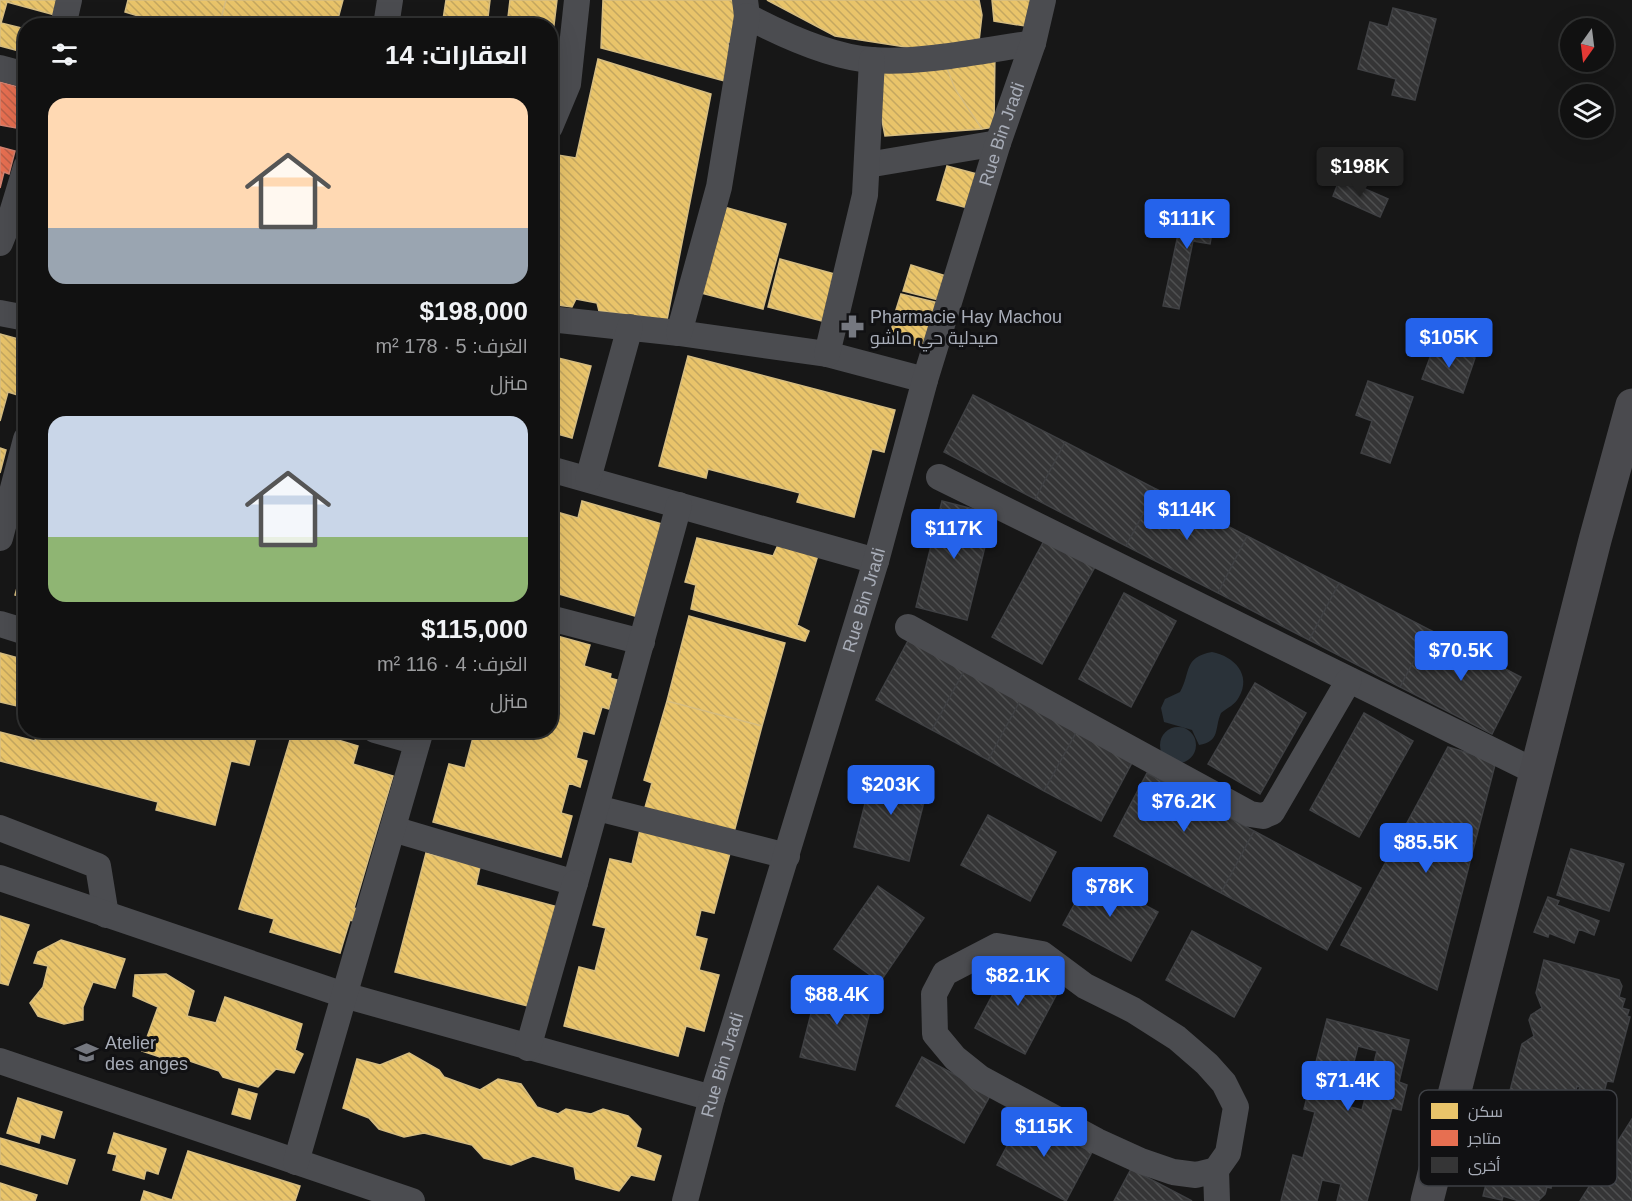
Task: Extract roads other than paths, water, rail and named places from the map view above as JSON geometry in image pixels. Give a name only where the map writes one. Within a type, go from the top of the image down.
[{"type":"street","points":[[65,18],[69,0]]},
{"type":"street","points":[[387,18],[390,0]]},
{"type":"street","points":[[559,83],[577,0]]},
{"type":"street","name":"Rue Bin Jradi","points":[[685,1201],[712,1098],[876,561],[925,380],[998,143],[1033,43],[1044,0]]},
{"type":"street","points":[[679,333],[719,187],[746,8],[782,34],[872,60],[927,58],[1033,43]]},
{"type":"street","points":[[827,354],[862,207],[867,165],[872,60]]},
{"type":"street","points":[[0,68],[18,73]]},
{"type":"street","points":[[867,165],[998,143]]},
{"type":"street","points":[[0,243],[18,193]]},
{"type":"street","points":[[0,313],[18,316]]},
{"type":"street","points":[[558,320],[679,333],[827,354],[925,380]]},
{"type":"street","points":[[588,479],[630,327]]},
{"type":"street","points":[[1455,1090],[1632,405]]},
{"type":"street","points":[[0,538],[18,469]]},
{"type":"street","points":[[558,471],[876,561]]},
{"type":"street","points":[[939,477],[1536,772]]},
{"type":"street","points":[[528,1048],[680,505]]},
{"type":"street","points":[[558,620],[642,642]]},
{"type":"street","points":[[0,624],[18,630]]},
{"type":"street","points":[[908,627],[1250,814],[1263,816],[1272,812],[1349,680]]},
{"type":"street","points":[[296,1162],[418,738]]},
{"type":"street","points":[[597,808],[787,856]]},
{"type":"street","points":[[0,828],[99,866],[106,915]]},
{"type":"street","points":[[393,828],[575,883]]},
{"type":"street","points":[[0,878],[344,995],[712,1098]]},
{"type":"street","points":[[1216,1170],[1196,1175],[1173,1172],[1141,1161],[1096,1141],[980,1078],[955,1058],[935,1034],[934,994],[945,973],[997,946],[1042,954],[1085,986],[1133,1010],[1177,1038],[1207,1064],[1224,1083],[1236,1107],[1228,1153],[1216,1170],[1217,1201]]},
{"type":"street","points":[[0,1061],[412,1201]]},
{"type":"street","points":[[1427,1201],[1431,1186]]},
{"type":"place","name":"Pharmacie Hay Machou صيدلية حي ماشو","points":[[852,327]]},
{"type":"place","name":"Atelier des anges","points":[[87,1053]]}]
